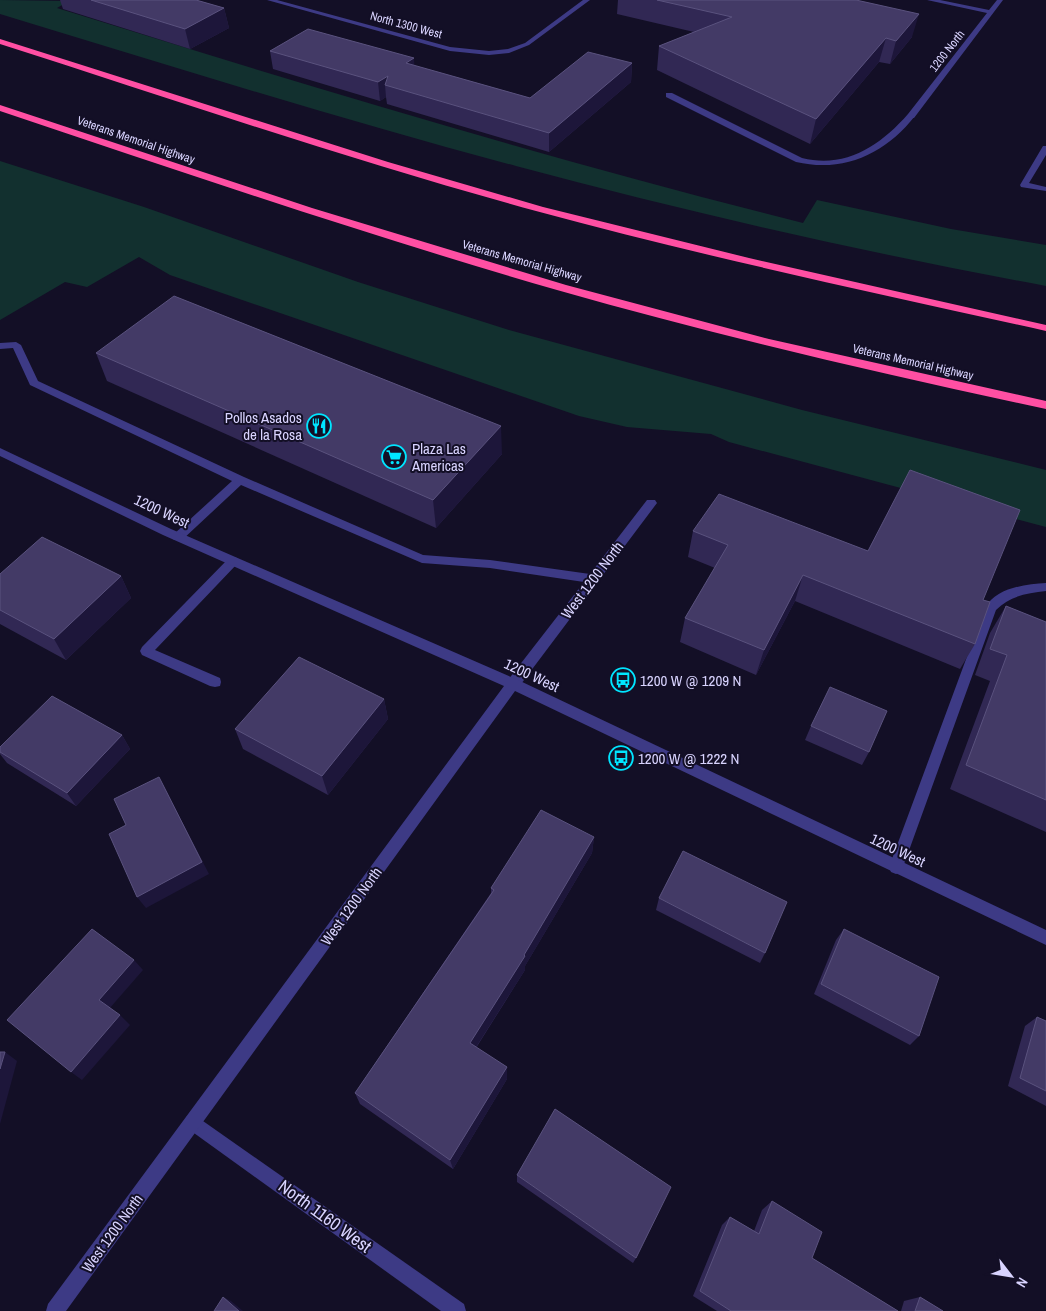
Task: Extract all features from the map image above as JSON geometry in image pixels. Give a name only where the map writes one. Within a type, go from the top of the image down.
[{"type":"highway","points":[[0,41],[384,164],[540,209],[749,261],[1046,328]]},
{"type":"highway","name":"Veterans Memorial Highway","points":[[0,108],[242,190],[496,269],[775,343],[1046,405]]},
{"type":"street","name":"North 1300 West","points":[[270,0],[450,49],[473,53],[509,50],[526,45],[587,0]]},
{"type":"street","points":[[930,0],[991,12]]},
{"type":"street","name":"1200 North","points":[[669,95],[810,164],[823,165],[850,160],[881,146],[912,116],[1000,0]]},
{"type":"street","points":[[1046,148],[1024,185],[1046,189]]},
{"type":"street","points":[[0,346],[16,344],[34,384],[240,480],[422,559],[490,564],[593,579]]},
{"type":"street","name":"1200 West","points":[[0,452],[178,537],[513,684],[1046,938]]},
{"type":"street","points":[[178,537],[240,480]]},
{"type":"street","name":"West 1200 North","points":[[55,1311],[513,684],[651,503]]},
{"type":"street","points":[[215,682],[146,651],[233,561]]},
{"type":"street","points":[[896,867],[991,608],[999,598],[1027,589],[1046,587]]},
{"type":"street","name":"North 1160 West","points":[[193,1122],[457,1311]]},
{"type":"green space","points":[[0,0],[69,1],[57,8],[428,121],[615,174],[803,223],[817,200],[951,229],[1046,245],[1046,286],[780,231],[648,200],[451,148],[257,92],[0,14]]},
{"type":"green space","points":[[0,161],[144,207],[358,282],[509,330],[802,410],[1046,470],[1046,527],[729,442],[711,434],[627,427],[579,416],[170,275],[139,257],[87,287],[65,282],[0,320]]},
{"type":"building","points":[[91,0],[196,0],[224,8],[185,29]]},
{"type":"building","points":[[657,0],[856,0],[919,14],[896,41],[886,38],[816,119],[659,46],[732,17]]},
{"type":"building","points":[[308,29],[414,58],[406,63],[530,98],[588,52],[632,63],[549,133],[385,85],[388,76],[378,82],[270,51]]},
{"type":"building","points":[[174,296],[501,426],[433,500],[96,353]]},
{"type":"building","points":[[910,470],[1020,510],[983,600],[990,602],[975,644],[803,575],[764,650],[685,618],[728,545],[693,531],[719,494],[868,551]]},
{"type":"building","points":[[42,537],[121,576],[54,639],[0,610],[0,574]]},
{"type":"building","points":[[1006,606],[1046,622],[1046,800],[966,765],[1007,655],[990,649]]},
{"type":"building","points":[[299,657],[384,699],[322,776],[235,729]]},
{"type":"building","points":[[830,687],[887,711],[869,752],[811,726]]},
{"type":"building","points":[[52,696],[122,735],[67,793],[0,752],[0,747]]},
{"type":"building","points":[[159,777],[202,862],[137,897],[109,834],[126,825],[114,799]]},
{"type":"building","points":[[541,810],[594,837],[525,956],[470,1043],[507,1067],[450,1160],[355,1093],[494,890],[491,888]]},
{"type":"building","points":[[683,851],[787,902],[765,953],[659,898]]},
{"type":"building","points":[[92,929],[134,960],[99,1000],[120,1015],[71,1072],[7,1020]]},
{"type":"building","points":[[844,929],[939,977],[919,1036],[821,984]]},
{"type":"building","points":[[1037,1017],[1046,1021],[1046,1091],[1020,1078]]},
{"type":"building","points":[[0,1052],[5,1052],[0,1069]]},
{"type":"building","points":[[555,1109],[671,1187],[636,1258],[517,1175]]},
{"type":"building","points":[[772,1201],[822,1232],[812,1258],[898,1311],[731,1311],[700,1291],[730,1217],[759,1234]]},
{"type":"building","points":[[223,1297],[239,1311],[214,1311]]},
{"type":"building","points":[[920,1297],[943,1311],[915,1311]]},
{"type":"place","name":"Pollos Asados de la Rosa","points":[[319,426]]},
{"type":"place","name":"Plaza Las Americas","points":[[394,457]]},
{"type":"place","name":"1200 W @ 1209 N","points":[[623,680]]},
{"type":"place","name":"1200 W @ 1222 N","points":[[621,758]]}]
